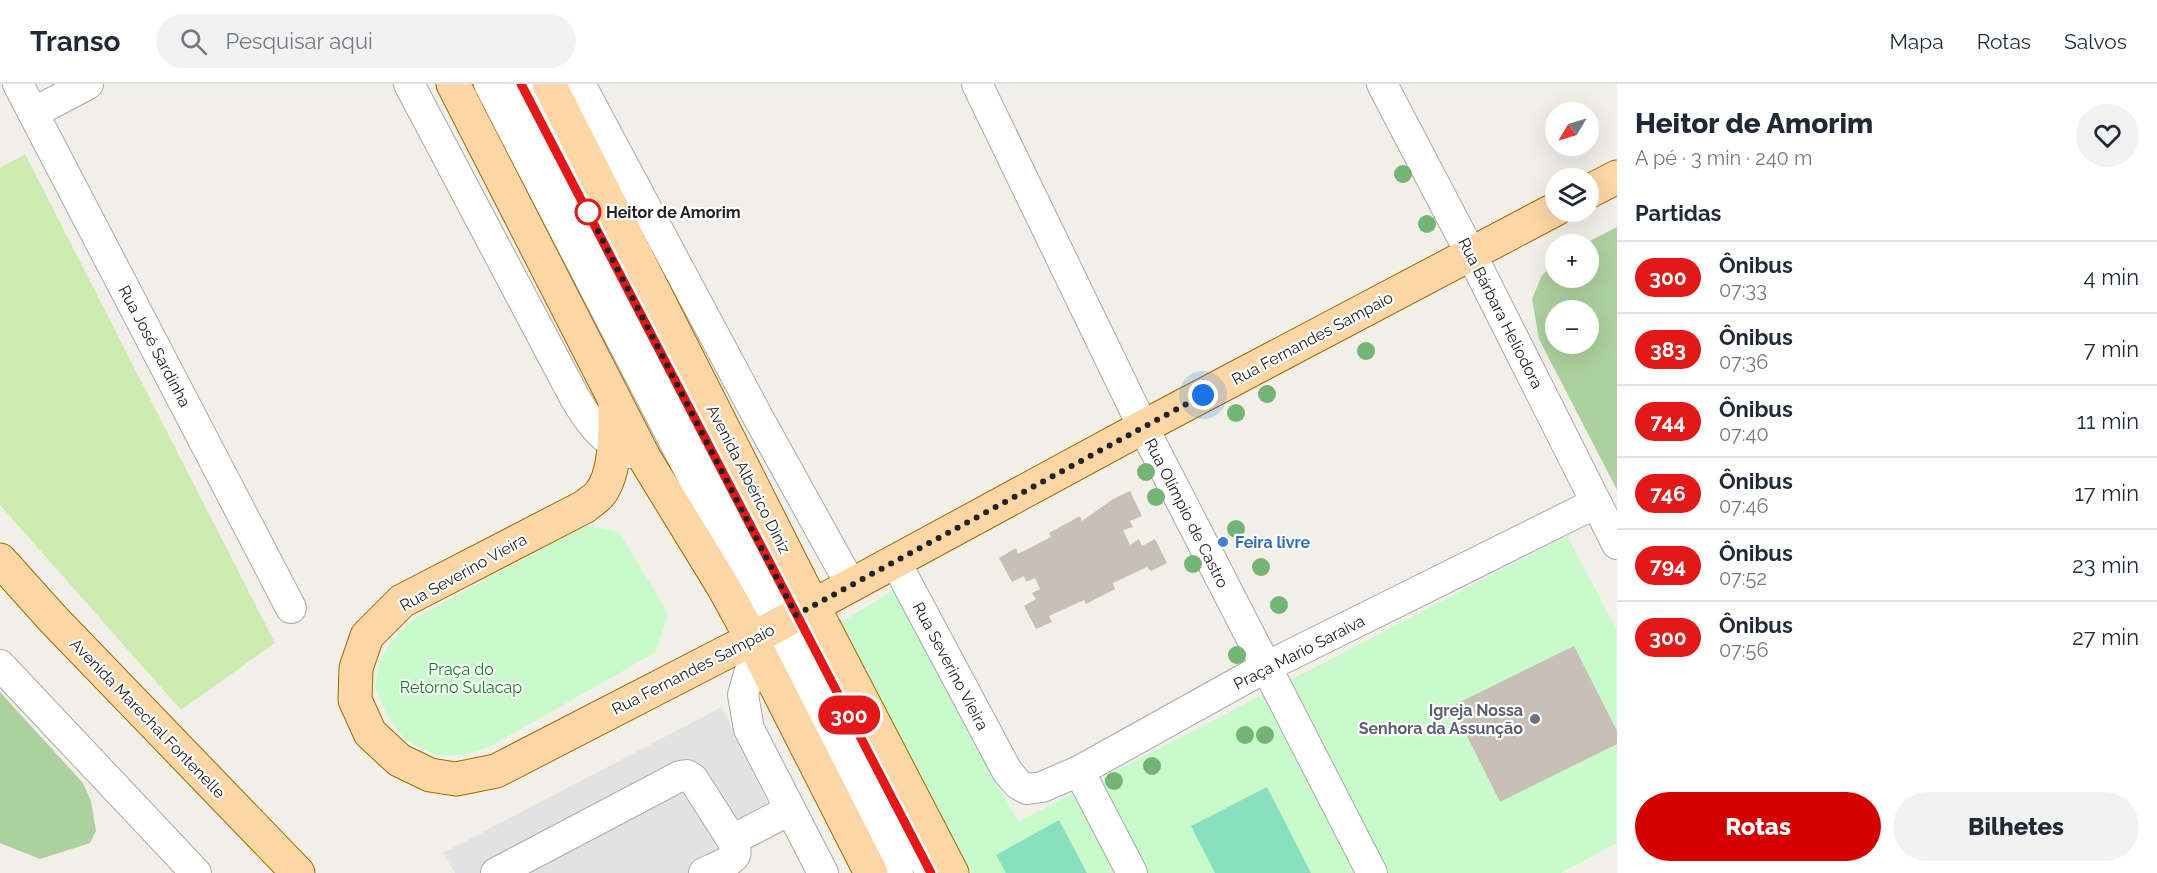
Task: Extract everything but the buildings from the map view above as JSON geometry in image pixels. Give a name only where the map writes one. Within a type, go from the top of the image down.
[{"type":"main road","name":"Avenida Albérico Diniz","points":[[453,84],[645,459],[724,588],[778,628],[952,873]]},
{"type":"main road","name":"Avenida Albérico Diniz","points":[[549,84],[778,628],[871,873]]},
{"type":"main road","points":[[1599,186],[1617,177]]},
{"type":"main road","name":"Rua Fernandes Sampaio","points":[[496,771],[778,628],[851,585],[1143,427],[1545,215]]},
{"type":"main road","name":"Rua Severino Vieira","points":[[496,771],[456,779],[430,775],[399,760],[377,740],[370,733],[355,700],[356,668],[363,646],[367,636],[402,601],[585,507],[600,494],[609,474],[614,446],[615,403]]},
{"type":"main road","name":"Avenida Marechal Fontenelle","points":[[0,560],[53,619],[298,873]]},
{"type":"street","name":"Rua José Sardinha","points":[[18,84],[291,608]]},
{"type":"street","points":[[33,113],[88,84]]},
{"type":"street","points":[[409,84],[590,423],[614,446],[645,459]]},
{"type":"street","points":[[489,84],[778,628],[931,873]]},
{"type":"street","points":[[521,84],[778,628],[898,873]]},
{"type":"street","points":[[580,84],[759,419],[851,585]]},
{"type":"street","name":"Rua Olímpio de Castro","points":[[977,84],[1143,427],[1372,873]]},
{"type":"street","name":"Rua Bárbara Heliodora","points":[[1382,84],[1471,254],[1617,544]]},
{"type":"street","name":"Praça Mario Saraiva","points":[[1007,771],[1018,784],[1028,789],[1042,787],[1079,771],[1266,667],[1596,503]]},
{"type":"street","name":"Rua Severino Vieira","points":[[895,561],[1007,771]]},
{"type":"street","points":[[778,628],[743,695],[745,712],[749,729],[823,873]]},
{"type":"street","points":[[0,665],[196,873]]},
{"type":"street","points":[[1079,771],[1132,873]]},
{"type":"street","points":[[496,873],[680,776],[687,775],[693,779],[736,849],[735,855],[704,873]]},
{"type":"street","points":[[732,840],[790,810]]},
{"type":"green space","points":[[25,154],[275,643],[181,710],[0,505],[0,168]]},
{"type":"green space","points":[[1617,227],[1617,490],[1547,354],[1599,354],[1599,300],[1545,300],[1545,351],[1539,339],[1532,299],[1545,272],[1545,288],[1599,288],[1599,236]]},
{"type":"green space","name":"Praça do Retorno Sulacap","points":[[586,525],[619,532],[668,613],[656,652],[489,747],[463,755],[438,756],[405,740],[387,715],[375,687],[379,663],[391,641],[413,619]]},
{"type":"green space","points":[[1567,536],[1617,630],[1617,843],[1561,873],[972,873],[840,623],[893,590],[1018,822]]},
{"type":"green space","points":[[0,692],[83,783],[91,801],[96,831],[90,843],[40,859],[0,843]]},
{"type":"green space","points":[[1267,787],[1311,873],[1215,873],[1191,826]]},
{"type":"green space","points":[[1059,820],[1087,873],[1006,873],[996,855]]},
{"type":"shaded area","points":[[722,707],[778,825],[693,873],[455,873],[443,853]]},
{"type":"bus line","name":"300","points":[[521,84],[931,873]]},
{"type":"place","name":"Heitor de Amorim","points":[[588,212]]},
{"type":"place","name":"Feira livre","points":[[1223,542]]},
{"type":"place","name":"Igreja Nossa Senhora da Assunção","points":[[1535,719]]},
{"type":"route","points":[[588,212],[796,615],[1203,395]]}]
